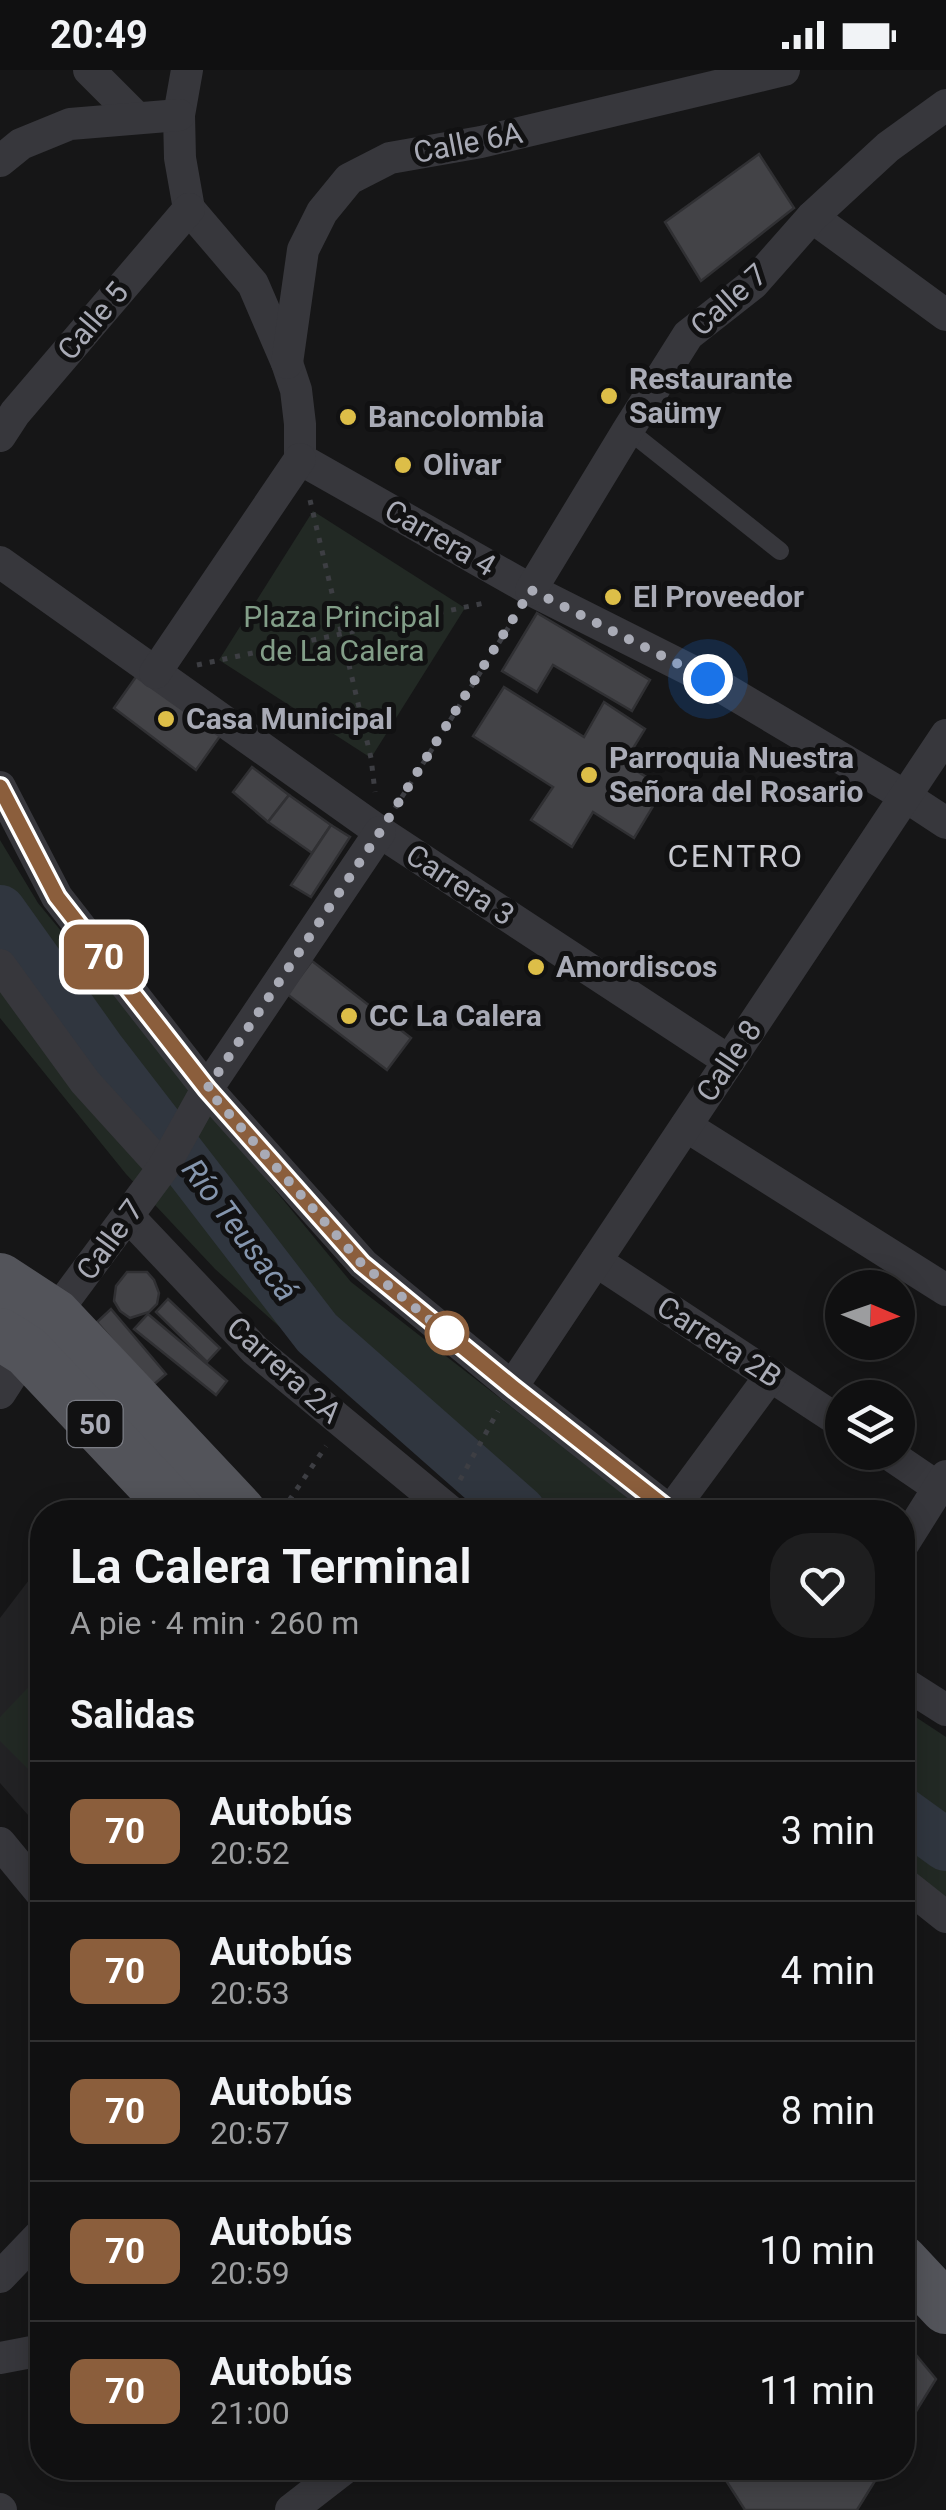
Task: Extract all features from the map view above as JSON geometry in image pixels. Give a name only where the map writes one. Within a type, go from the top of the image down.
[{"type":"main road","name":"50","points":[[0,1279],[21,1348],[167,1500]]},
{"type":"main road","name":"50","points":[[21,1348],[224,1500]]},
{"type":"main road","points":[[915,2275],[946,2308]]},
{"type":"street","points":[[89,70],[137,118]]},
{"type":"street","points":[[155,673],[300,458],[298,407],[287,363],[252,284],[189,209],[180,158],[179,115],[187,70]]},
{"type":"street","name":"Calle 6A","points":[[287,363],[303,250],[322,212],[349,179],[390,158],[480,142],[772,71]]},
{"type":"street","name":"Calle 7","points":[[531,590],[688,335],[753,284],[812,216],[888,146],[946,105]]},
{"type":"street","points":[[0,161],[21,144],[70,124],[179,115]]},
{"type":"street","name":"Calle 5","points":[[0,436],[15,412],[189,209]]},
{"type":"street","points":[[812,216],[946,315]]},
{"type":"street","name":"Carrera 4","points":[[300,458],[531,590],[708,679],[946,823]]},
{"type":"street","name":"Carrera 3","points":[[0,562],[380,832],[729,1062]]},
{"type":"street","name":"Calle 8","points":[[512,1387],[946,735]]},
{"type":"street","points":[[0,787],[57,897],[207,1089],[362,1264],[655,1500]]},
{"type":"street","name":"Calle 7","points":[[21,1348],[162,1168],[207,1089],[380,832]]},
{"type":"street","points":[[0,965],[85,1082],[162,1168]]},
{"type":"street","points":[[686,1126],[946,1290]]},
{"type":"street","name":"Carrera 2A","points":[[128,1216],[255,1350],[436,1500]]},
{"type":"street","name":"Carrera 2B","points":[[596,1262],[825,1412]]},
{"type":"street","points":[[679,1500],[771,1375]]},
{"type":"street","points":[[915,1468],[942,1482],[915,1525]]},
{"type":"street","points":[[915,1690],[946,1710]]},
{"type":"street","points":[[0,1843],[30,1879]]},
{"type":"street","points":[[915,1892],[946,1917]]},
{"type":"street","points":[[0,2277],[30,2245]]},
{"type":"street","points":[[0,2358],[30,2352]]},
{"type":"street","points":[[291,2510],[330,2480]]},
{"type":"lane","points":[[628,430],[780,552]]},
{"type":"path","points":[[300,458],[372,758],[380,832]]},
{"type":"path","points":[[155,673],[465,608],[531,590]]},
{"type":"path","points":[[380,832],[531,590]]},
{"type":"path","points":[[453,1500],[512,1387]]},
{"type":"path","points":[[288,1500],[342,1422]]},
{"type":"shaded area","points":[[30,1579],[30,1817],[0,1783],[0,1618]]},
{"type":"green space","name":"Plaza Principal de La Calera","points":[[313,511],[465,608],[371,758],[219,660]]},
{"type":"green space","points":[[0,840],[38,903],[351,1282],[631,1500],[473,1500],[215,1269],[126,1174],[0,1018]]},
{"type":"green space","points":[[30,1686],[30,1771],[0,1741],[0,1717]]},
{"type":"green space","points":[[915,1717],[946,1737],[946,1901],[915,1876]]},
{"type":"building","points":[[759,154],[794,208],[701,281],[665,222]]},
{"type":"building","points":[[537,613],[650,680],[632,711],[553,665],[537,692],[502,671]]},
{"type":"building","points":[[138,674],[220,736],[196,770],[114,708]]},
{"type":"building","name":"Parroquia Nuestra Señora del Rosario","points":[[504,687],[584,737],[604,702],[645,729],[624,763],[664,788],[634,838],[593,812],[572,847],[531,820],[553,787],[473,736]]},
{"type":"building","points":[[252,767],[289,795],[268,822],[233,792]]},
{"type":"building","points":[[289,795],[331,825],[312,853],[268,822]]},
{"type":"building","points":[[331,825],[350,837],[311,897],[291,885]]},
{"type":"building","name":"CC La Calera","points":[[312,961],[411,1038],[387,1070],[287,994]]},
{"type":"building","points":[[127,1272],[147,1272],[159,1293],[157,1304],[149,1312],[130,1318],[114,1301],[116,1286]]},
{"type":"building","points":[[168,1299],[220,1348],[207,1362],[156,1312]]},
{"type":"building","points":[[111,1309],[166,1374],[152,1386],[97,1322]]},
{"type":"building","points":[[148,1314],[227,1381],[216,1395],[134,1329]]},
{"type":"building","points":[[915,2354],[936,2379],[915,2413]]},
{"type":"building","points":[[726,2480],[876,2480],[857,2510],[745,2510]]},
{"type":"waterway","name":"Río Teusacá","points":[[0,911],[99,1050],[317,1333],[506,1500]]},
{"type":"waterway","name":"Río Teusacá","points":[[915,1822],[946,1845]]},
{"type":"bus line","name":"70","points":[[0,787],[57,897],[207,1089],[362,1264],[656,1500]]},
{"type":"place","name":"Restaurante Saümy","points":[[609,396]]},
{"type":"place","name":"Bancolombia","points":[[348,417]]},
{"type":"place","name":"Olivar","points":[[403,465]]},
{"type":"place","name":"El Proveedor","points":[[613,597]]},
{"type":"place","name":"Casa Municipal","points":[[166,719]]},
{"type":"place","name":"Parroquia Nuestra Señora del Rosario","points":[[589,775]]},
{"type":"place","name":"Amordiscos","points":[[536,967]]},
{"type":"place","name":"CC La Calera","points":[[349,1016]]},
{"type":"district","name":"CENTRO","points":[[736,856]]},
{"type":"route","points":[[447,1333],[452,1338],[362,1264],[207,1089],[380,832],[531,590],[708,679]]}]
